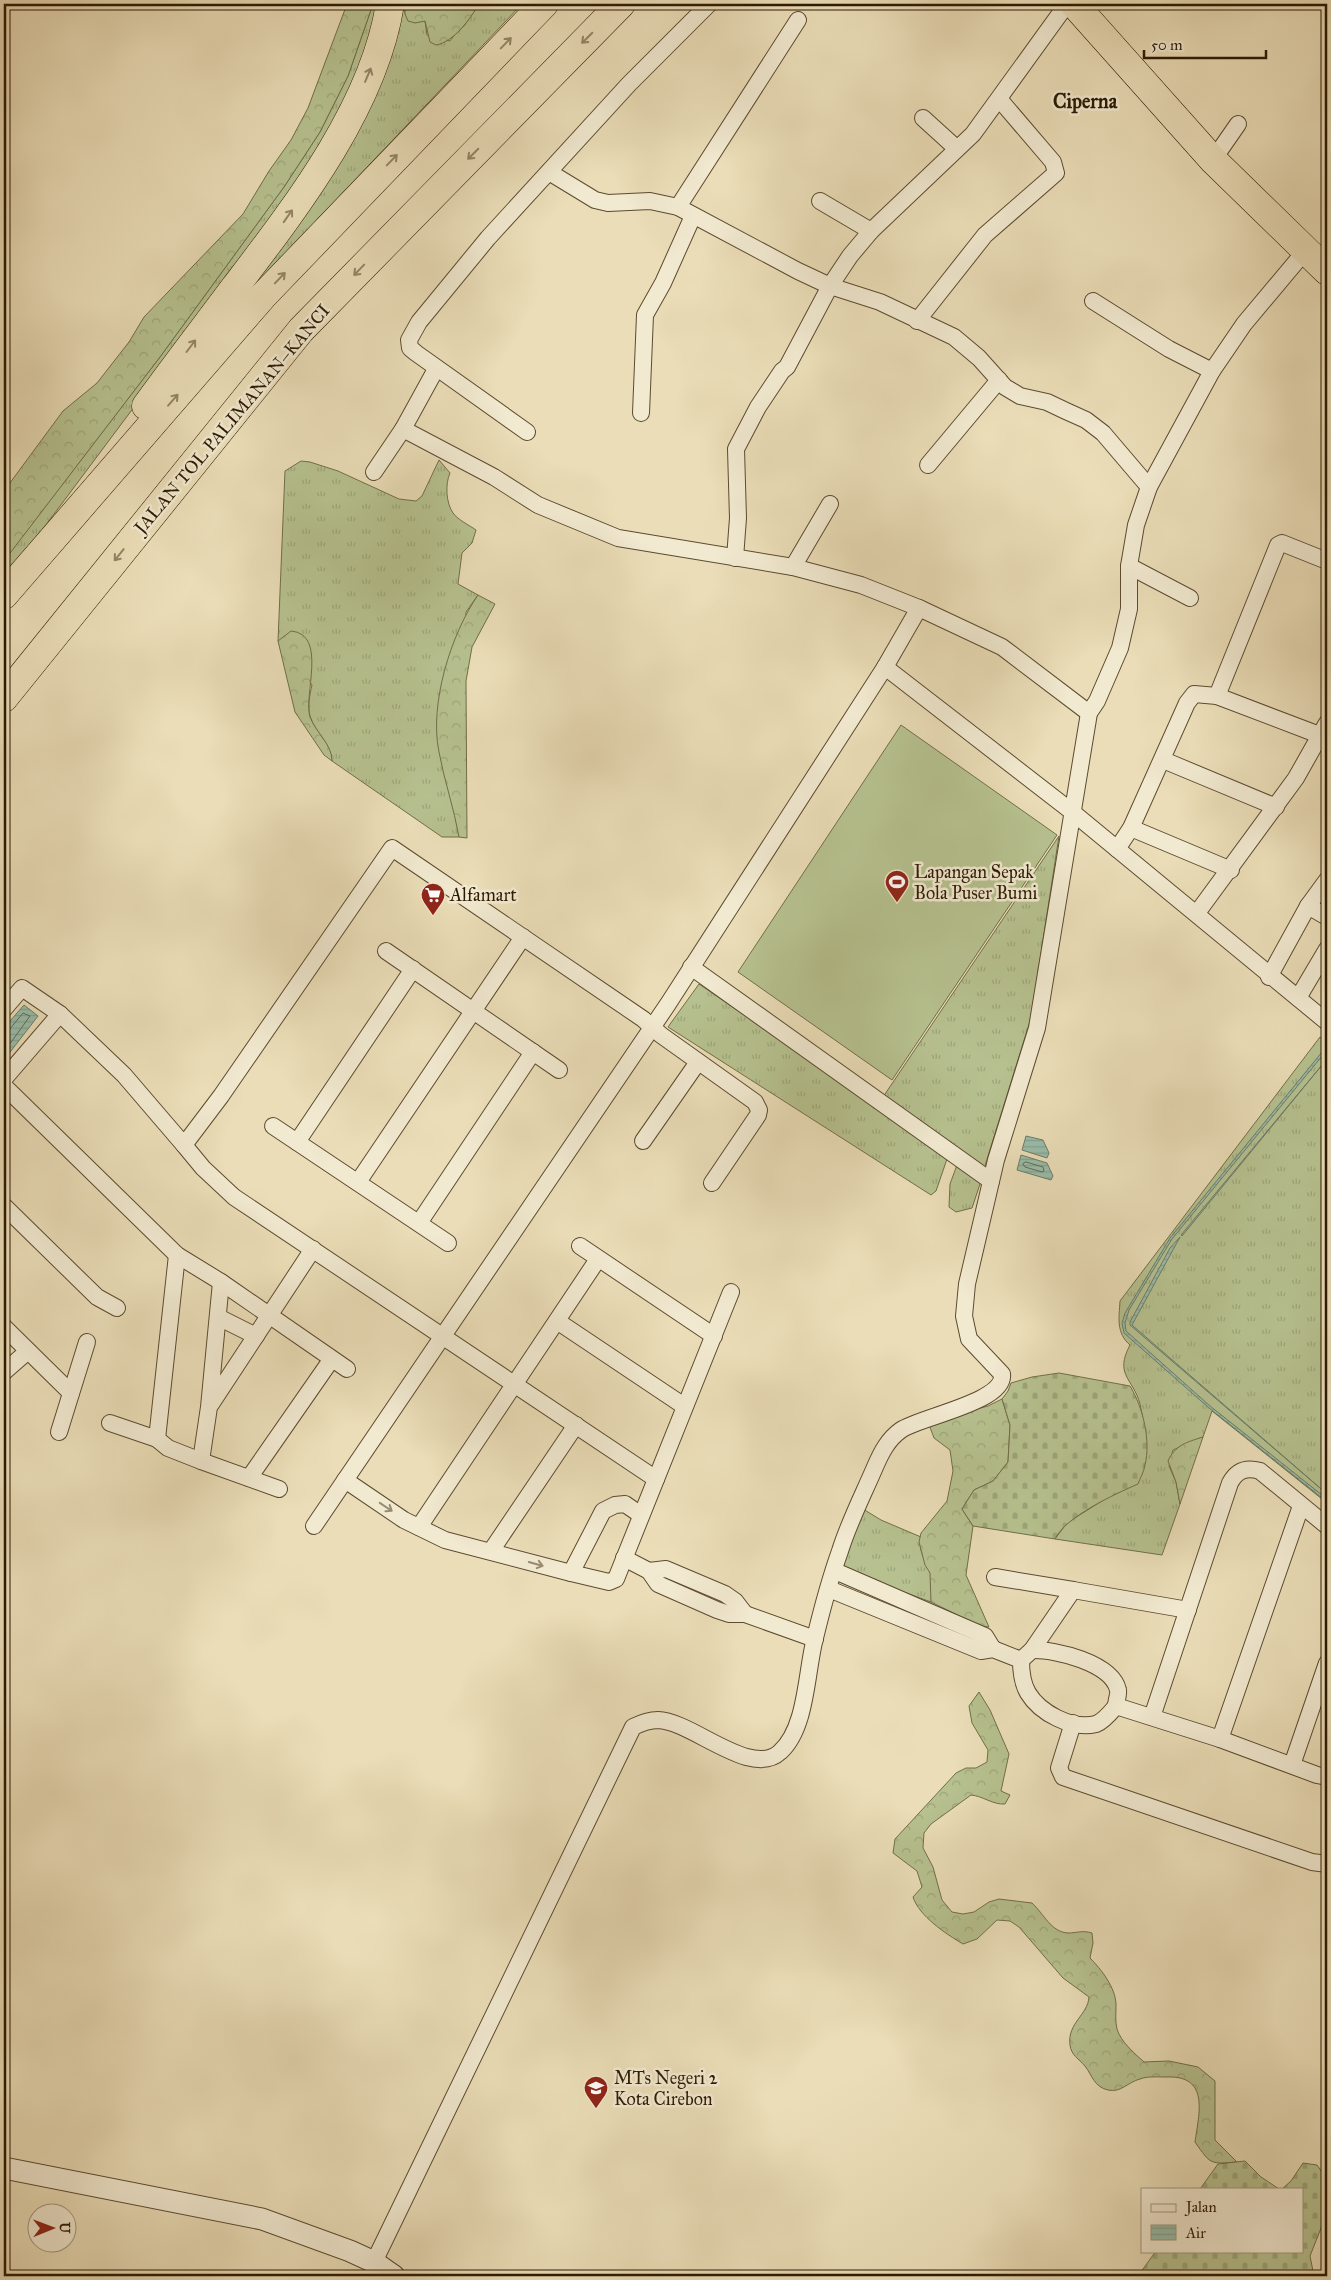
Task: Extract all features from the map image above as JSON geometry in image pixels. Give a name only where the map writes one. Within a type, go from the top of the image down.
[{"type":"highway","points":[[4,595],[277,232],[316,175],[363,88],[376,57],[390,4]]},
{"type":"highway","points":[[4,595],[263,296],[544,4]]},
{"type":"highway","name":"JALAN TOL PALIMANAN–KANCI","points":[[4,698],[301,330],[621,4]]},
{"type":"highway","points":[[1074,4],[1213,160],[1321,262]]},
{"type":"street","points":[[527,432],[410,348],[409,340],[419,322],[488,238],[630,84],[709,4]]},
{"type":"street","points":[[735,558],[738,518],[736,449],[758,407],[782,371],[787,367],[830,286],[850,256],[871,231],[956,148],[973,134],[1000,100],[1067,4]]},
{"type":"street","points":[[678,208],[798,20]]},
{"type":"street","points":[[917,321],[985,235],[1056,173],[1053,162],[1000,100]]},
{"type":"street","points":[[923,118],[956,148]]},
{"type":"street","points":[[1213,160],[1238,124]]},
{"type":"street","points":[[549,172],[595,200],[608,202],[650,202],[678,208],[754,249],[830,286],[880,302],[954,337],[979,358],[1005,387],[1020,396],[1047,402],[1086,420],[1119,450],[1149,487]]},
{"type":"street","points":[[820,201],[871,231]]},
{"type":"street","points":[[641,413],[645,315],[663,284],[693,216]]},
{"type":"street","points":[[374,2262],[633,1727],[652,1720],[675,1723],[738,1755],[764,1760],[779,1754],[790,1741],[802,1710],[814,1639],[848,1525],[887,1443],[902,1429],[985,1396],[994,1390],[1002,1378],[998,1368],[969,1340],[964,1316],[967,1284],[991,1181],[1037,1028],[1071,811],[1089,713],[1104,686],[1120,648],[1129,609],[1129,566],[1136,525],[1149,487],[1212,371],[1244,324],[1321,262]]},
{"type":"street","points":[[1093,301],[1169,349],[1212,371]]},
{"type":"street","points":[[374,472],[403,429],[436,368]]},
{"type":"street","points":[[928,465],[999,380]]},
{"type":"street","points":[[403,429],[494,477],[538,505],[564,517],[622,538],[793,568],[860,585],[919,608],[1002,647],[1089,713]]},
{"type":"street","points":[[793,568],[830,504]]},
{"type":"street","points":[[1217,696],[1278,545],[1282,543],[1327,561]]},
{"type":"street","points":[[1129,566],[1190,598]]},
{"type":"street","points":[[314,1526],[691,968],[885,667],[919,608]]},
{"type":"street","points":[[885,667],[1071,811],[1197,913],[1269,977],[1327,1022]]},
{"type":"street","points":[[1117,849],[1131,828],[1187,703],[1194,694],[1217,696],[1325,730],[1276,807],[1231,870],[1197,913]]},
{"type":"street","points":[[1168,762],[1276,807]]},
{"type":"street","points":[[1131,828],[1231,870]]},
{"type":"street","points":[[184,1145],[222,1096],[392,848],[652,1027],[755,1102],[759,1110],[756,1120],[712,1183]]},
{"type":"street","points":[[1269,977],[1308,906],[1327,880]]},
{"type":"street","points":[[1308,906],[1327,917]]},
{"type":"street","points":[[358,1182],[523,937]]},
{"type":"street","points":[[1298,998],[1327,949]]},
{"type":"street","points":[[386,951],[559,1070]]},
{"type":"street","points":[[691,968],[991,1181]]},
{"type":"street","points":[[297,1142],[413,969]]},
{"type":"street","points":[[4,1009],[22,988],[56,1011],[124,1075],[203,1168],[234,1197],[656,1478]]},
{"type":"street","points":[[4,1079],[56,1011]]},
{"type":"street","points":[[419,1223],[533,1052]]},
{"type":"street","points":[[643,1141],[698,1062]]},
{"type":"street","points":[[4,1086],[177,1256],[222,1282],[346,1369]]},
{"type":"street","points":[[273,1126],[448,1243]]},
{"type":"street","points":[[4,1206],[97,1297],[117,1308]]},
{"type":"street","points":[[580,1246],[714,1336]]},
{"type":"street","points":[[209,1407],[313,1249]]},
{"type":"street","points":[[157,1439],[177,1256]]},
{"type":"street","points":[[419,1527],[598,1259]]},
{"type":"street","points":[[201,1460],[209,1407],[222,1282]]},
{"type":"street","points":[[345,1480],[404,1520],[445,1540],[609,1582],[616,1579],[731,1292]]},
{"type":"street","points":[[218,1318],[256,1336]]},
{"type":"street","points":[[557,1321],[684,1406]]},
{"type":"street","points":[[4,1327],[71,1393]]},
{"type":"street","points":[[59,1432],[87,1342]]},
{"type":"street","points":[[4,1372],[28,1351]]},
{"type":"street","points":[[249,1478],[329,1363],[329,1357]]},
{"type":"street","points":[[110,1423],[157,1439],[168,1448],[279,1489]]},
{"type":"street","points":[[491,1551],[576,1425]]},
{"type":"street","points":[[1152,1717],[1230,1483],[1235,1474],[1243,1469],[1251,1468],[1260,1472],[1327,1526]]},
{"type":"street","points":[[571,1573],[603,1511],[615,1505],[624,1504],[642,1515]]},
{"type":"street","points":[[1220,1739],[1302,1506]]},
{"type":"street","points":[[624,1558],[650,1570],[666,1569],[724,1594],[735,1601],[745,1614]]},
{"type":"street","points":[[650,1570],[658,1584],[717,1610],[729,1614],[745,1614],[814,1639]]},
{"type":"street","points":[[835,1571],[985,1636],[993,1650]]},
{"type":"street","points":[[995,1577],[1188,1610]]},
{"type":"street","points":[[829,1589],[980,1651],[993,1650],[1027,1655],[1046,1649],[1061,1652],[1091,1664],[1110,1676],[1118,1690],[1116,1706],[1096,1724],[1073,1724],[1041,1708],[1028,1693],[1021,1676],[1027,1655],[1072,1590]]},
{"type":"street","points":[[1292,1765],[1327,1663]]},
{"type":"street","points":[[1116,1706],[1220,1739],[1327,1777]]},
{"type":"street","points":[[1073,1724],[1059,1768],[1062,1778],[1312,1862],[1327,1864]]},
{"type":"street","points":[[4,2168],[262,2219],[374,2262],[394,2276]]},
{"type":"green space","points":[[347,4],[373,4],[348,76],[320,132],[284,187],[160,357],[4,561],[4,491],[63,411],[97,383],[129,342],[144,317],[243,214],[269,171],[291,140],[308,108]]},
{"type":"green space","points":[[373,4],[380,4],[354,86],[293,189],[152,383],[4,581],[4,560],[160,357],[284,187],[320,132],[348,76]]},
{"type":"green space","points":[[400,4],[405,4],[405,14],[425,21],[427,35],[450,41],[458,30],[464,26],[479,4],[522,4],[238,303]]},
{"type":"green space","points":[[405,4],[479,4],[455,35],[436,45],[430,42],[425,21],[415,23],[408,21],[405,14]]},
{"type":"green space","points":[[439,460],[450,473],[447,482],[447,493],[453,513],[476,530],[472,543],[462,553],[458,584],[478,595],[466,612],[456,820],[459,837],[442,837],[332,761],[329,749],[315,728],[310,716],[309,704],[312,685],[278,641],[285,471],[301,461],[310,462],[338,471],[399,499],[416,501],[422,496]]},
{"type":"green space","points":[[478,595],[495,604],[472,647],[466,681],[467,838],[459,837],[439,752],[437,713],[440,692],[451,649],[468,611]]},
{"type":"green space","points":[[291,631],[302,635],[309,643],[312,667],[310,717],[327,744],[332,761],[324,755],[295,712],[278,641]]},
{"type":"green space","name":"Lapangan Sepak Bola Puser Bumi","points":[[901,725],[1057,835],[892,1080],[738,972]]},
{"type":"green space","points":[[1059,836],[1031,1018],[984,1169],[883,1097]]},
{"type":"green space","points":[[699,984],[877,1106],[947,1159],[936,1191],[931,1195],[668,1027]]},
{"type":"green space","points":[[1320,1037],[1327,1043],[1327,1503],[1212,1411],[1203,1437],[1173,1450],[1169,1466],[1176,1482],[1180,1504],[1162,1555],[1055,1539],[1067,1523],[1108,1497],[1146,1444],[1140,1404],[1124,1370],[1124,1363],[1130,1345],[1120,1330],[1120,1301]]},
{"type":"green space","points":[[957,1165],[981,1181],[972,1208],[956,1212],[949,1207],[950,1184]]},
{"type":"green space","points":[[1059,1373],[1130,1386],[1139,1404],[1145,1424],[1147,1445],[1144,1470],[1138,1484],[1092,1507],[1069,1523],[1060,1531],[1055,1539],[973,1526],[962,1509],[974,1490],[993,1481],[1008,1462],[1010,1425],[1002,1399],[1011,1383],[1032,1377]]},
{"type":"green space","points":[[1002,1399],[1010,1425],[1008,1462],[993,1481],[974,1490],[962,1509],[973,1526],[966,1575],[989,1627],[980,1626],[931,1602],[930,1573],[925,1565],[919,1542],[921,1533],[947,1501],[953,1471],[950,1450],[934,1438],[928,1422],[988,1406]]},
{"type":"green space","points":[[1203,1437],[1180,1504],[1176,1482],[1168,1461],[1178,1448]]},
{"type":"green space","points":[[863,1509],[881,1520],[921,1537],[920,1548],[932,1578],[931,1602],[841,1569]]},
{"type":"green space","points":[[979,1692],[990,1710],[1009,1754],[1001,1791],[1010,1795],[1005,1804],[971,1795],[931,1824],[924,1833],[923,1848],[933,1867],[942,1900],[952,1912],[963,1914],[974,1912],[989,1902],[999,1899],[1032,1903],[1052,1926],[1062,1932],[1092,1933],[1093,1943],[1090,1958],[1111,1986],[1116,2005],[1116,2026],[1119,2034],[1128,2047],[1144,2062],[1169,2061],[1198,2067],[1215,2081],[1215,2140],[1237,2162],[1216,2163],[1208,2159],[1195,2142],[1199,2108],[1196,2089],[1190,2082],[1180,2078],[1150,2077],[1136,2080],[1121,2089],[1113,2091],[1103,2088],[1096,2083],[1085,2066],[1074,2054],[1070,2045],[1070,2037],[1074,2025],[1085,2009],[1089,1997],[1063,1978],[1019,1927],[1010,1921],[997,1920],[977,1939],[963,1944],[934,1924],[916,1904],[913,1897],[922,1887],[917,1871],[893,1853],[895,1839],[956,1773],[966,1768],[976,1768],[987,1762],[988,1750],[972,1723],[969,1706]]},
{"type":"green space","points":[[1245,2161],[1261,2177],[1278,2188],[1201,2188],[1218,2164]]},
{"type":"green space","points":[[1303,2163],[1317,2165],[1327,2179],[1327,2213],[1310,2256],[1314,2276],[1138,2276],[1155,2252],[1304,2252],[1304,2188],[1283,2188],[1291,2181]]},
{"type":"water","points":[[24,1005],[38,1016],[4,1060],[4,1028]]},
{"type":"water","points":[[1327,1046],[1327,1050],[1172,1239],[1129,1310],[1125,1323],[1126,1331],[1210,1406],[1327,1499],[1327,1502],[1209,1408],[1124,1333],[1122,1323],[1125,1313],[1170,1238]]},
{"type":"water","points":[[1327,1059],[1182,1236],[1181,1235]]},
{"type":"water","points":[[1026,1136],[1043,1140],[1049,1153],[1047,1158],[1022,1150]]},
{"type":"water","points":[[1021,1155],[1047,1163],[1053,1176],[1051,1180],[1017,1170]]},
{"type":"water","points":[[1180,1237],[1132,1325],[1327,1494],[1130,1325],[1170,1248]]},
{"type":"place","name":"Lapangan Sepak Bola Puser Bumi","points":[[897,903]]},
{"type":"place","name":"Alfamart","points":[[433,916]]},
{"type":"place","name":"MTs Negeri 2 Kota Cirebon","points":[[596,2109]]},
{"type":"district","name":"Ciperna","points":[[1085,101]]}]
